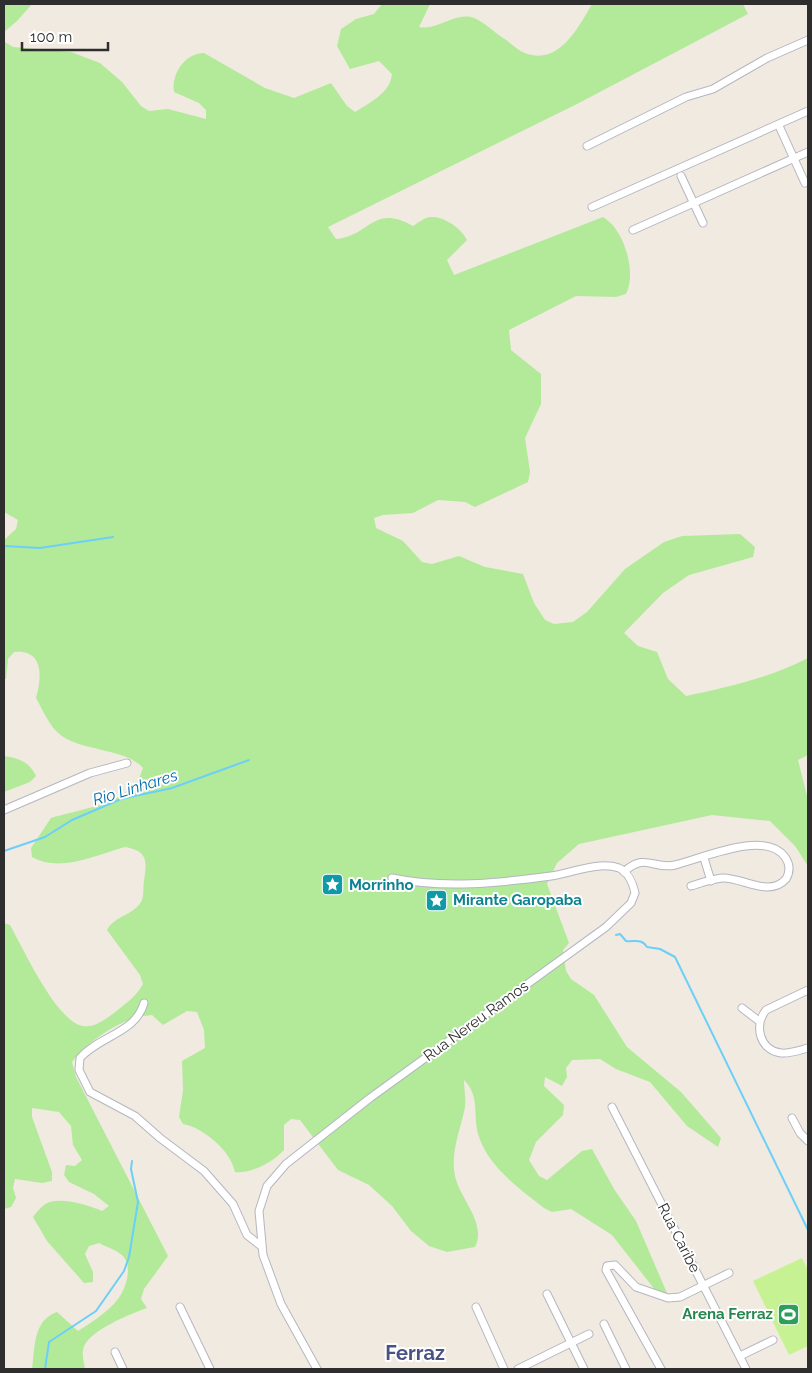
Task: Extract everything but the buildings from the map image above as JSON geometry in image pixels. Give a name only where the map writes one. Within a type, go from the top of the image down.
[{"type":"street","points":[[587,146],[686,97],[713,89],[767,58],[808,40]]},
{"type":"street","points":[[592,207],[808,111]]},
{"type":"street","points":[[780,128],[805,183]]},
{"type":"street","points":[[633,230],[808,152]]},
{"type":"street","points":[[681,176],[702,223]]},
{"type":"street","points":[[4,810],[90,773],[127,763]]},
{"type":"street","points":[[392,878],[412,882],[450,885],[552,875],[604,867],[618,868],[624,872],[635,862],[672,866],[742,846],[758,845],[776,850],[784,855],[789,866],[786,879],[777,885],[755,886],[732,879],[711,881],[691,886]]},
{"type":"street","points":[[704,858],[711,881]]},
{"type":"street","name":"Rua Nereu Ramos","points":[[317,1369],[281,1304],[261,1246],[260,1204],[267,1186],[281,1168],[370,1098],[606,926],[634,898],[634,887],[624,872]]},
{"type":"street","points":[[808,990],[766,1010],[759,1021],[761,1039],[776,1052],[783,1053],[808,1048]]},
{"type":"street","points":[[144,1003],[140,1015],[133,1022],[90,1049],[80,1058],[79,1070],[87,1087],[92,1094],[135,1116],[204,1171],[233,1204],[248,1235],[261,1246]]},
{"type":"street","points":[[742,1008],[759,1021]]},
{"type":"street","name":"Rua Caribe","points":[[612,1107],[746,1369]]},
{"type":"street","points":[[792,1118],[800,1133],[808,1141]]},
{"type":"street","points":[[661,1369],[606,1270],[609,1264],[615,1265],[636,1287],[668,1298],[680,1297],[728,1273]]},
{"type":"street","points":[[547,1294],[584,1369]]},
{"type":"street","points":[[180,1307],[210,1369]]},
{"type":"street","points":[[476,1307],[504,1369]]},
{"type":"street","points":[[604,1324],[626,1369]]},
{"type":"street","points":[[518,1369],[589,1334]]},
{"type":"street","points":[[740,1356],[773,1340]]},
{"type":"street","points":[[114,1352],[123,1369]]},
{"type":"green space","points":[[4,4],[32,4],[4,32]]},
{"type":"green space","points":[[382,4],[430,4],[419,27],[433,26],[460,17],[474,18],[519,50],[537,56],[557,50],[566,42],[574,33],[592,4],[743,4],[748,14],[577,104],[328,227],[336,239],[347,237],[380,219],[400,220],[413,226],[429,217],[436,217],[447,221],[457,228],[467,240],[447,260],[454,275],[603,217],[617,231],[629,263],[629,285],[626,294],[616,297],[576,296],[509,330],[511,350],[541,374],[541,404],[525,438],[530,472],[528,482],[475,507],[465,502],[438,500],[413,513],[383,515],[374,518],[376,528],[403,541],[422,562],[432,564],[459,556],[485,567],[523,574],[534,603],[545,620],[554,624],[573,622],[587,612],[625,569],[664,542],[682,536],[740,534],[755,547],[753,557],[689,575],[663,593],[624,633],[638,646],[657,652],[668,679],[686,696],[764,676],[808,658],[808,755],[798,760],[808,800],[808,866],[795,846],[770,821],[712,815],[579,844],[557,863],[547,884],[569,943],[563,950],[566,971],[571,979],[594,995],[627,1047],[681,1092],[721,1138],[718,1147],[687,1126],[650,1082],[616,1069],[600,1059],[572,1060],[566,1068],[567,1077],[562,1086],[545,1077],[544,1086],[564,1105],[563,1115],[536,1142],[529,1160],[539,1176],[547,1180],[582,1151],[592,1149],[614,1189],[636,1221],[667,1293],[659,1295],[612,1235],[571,1209],[552,1212],[544,1208],[505,1176],[489,1157],[483,1146],[478,1134],[474,1099],[469,1086],[464,1080],[465,1107],[455,1149],[454,1167],[458,1185],[478,1229],[475,1247],[447,1252],[429,1246],[411,1231],[392,1206],[369,1185],[338,1170],[300,1120],[291,1119],[284,1125],[284,1150],[268,1163],[248,1171],[235,1172],[228,1156],[208,1135],[183,1124],[179,1117],[183,1090],[182,1061],[205,1048],[204,1030],[197,1012],[187,1011],[163,1025],[152,1015],[130,1020],[108,1031],[88,1045],[72,1062],[76,1077],[168,1256],[144,1289],[141,1299],[147,1308],[110,1324],[100,1330],[86,1343],[83,1350],[85,1369],[32,1369],[35,1344],[43,1321],[57,1312],[78,1331],[110,1308],[121,1295],[126,1284],[128,1266],[123,1256],[115,1250],[99,1243],[89,1246],[85,1254],[93,1272],[93,1282],[84,1283],[47,1241],[33,1217],[49,1202],[64,1201],[89,1206],[102,1211],[109,1206],[94,1194],[69,1182],[64,1175],[66,1165],[75,1166],[82,1160],[73,1145],[71,1126],[59,1112],[32,1108],[32,1117],[52,1172],[52,1181],[42,1183],[15,1179],[13,1188],[16,1198],[11,1207],[4,1209],[4,923],[10,925],[49,995],[69,1019],[84,1026],[98,1024],[126,1003],[137,993],[143,984],[140,975],[107,930],[110,925],[139,905],[143,896],[146,868],[142,854],[125,847],[66,863],[54,863],[32,857],[31,848],[51,818],[106,803],[116,798],[136,783],[143,768],[127,757],[81,745],[58,733],[50,724],[36,698],[40,673],[36,660],[31,655],[24,652],[14,652],[8,659],[6,679],[4,679],[4,540],[16,529],[18,520],[4,512],[4,38],[5,42],[13,47],[71,52],[100,63],[122,82],[141,106],[149,111],[168,109],[206,119],[206,110],[199,103],[174,92],[175,78],[181,66],[191,57],[204,53],[265,88],[294,98],[331,83],[347,106],[355,112],[384,92],[388,87],[392,74],[379,61],[350,69],[337,46],[341,29],[356,19],[374,14]]},
{"type":"green space","points":[[4,756],[27,764],[36,776],[30,782],[4,792]]},
{"type":"green space","name":"Arena Ferraz","points":[[802,1258],[808,1270],[808,1346],[789,1355],[753,1281]]},
{"type":"waterway","points":[[4,546],[40,548],[113,537]]},
{"type":"waterway","name":"Rio Linhares","points":[[4,851],[45,837],[72,820],[121,799],[172,788],[249,760]]},
{"type":"waterway","points":[[616,935],[620,934],[626,941],[640,941],[647,947],[660,949],[675,957],[808,1230]]},
{"type":"waterway","points":[[45,1369],[49,1342],[96,1311],[124,1271],[129,1257],[138,1202],[131,1169],[132,1161]]},
{"type":"place","name":"Morrinho","points":[[333,885]]},
{"type":"place","name":"Mirante Garopaba","points":[[437,900]]},
{"type":"place","name":"Arena Ferraz","points":[[789,1314]]},
{"type":"district","name":"Ferraz","points":[[415,1353]]}]
